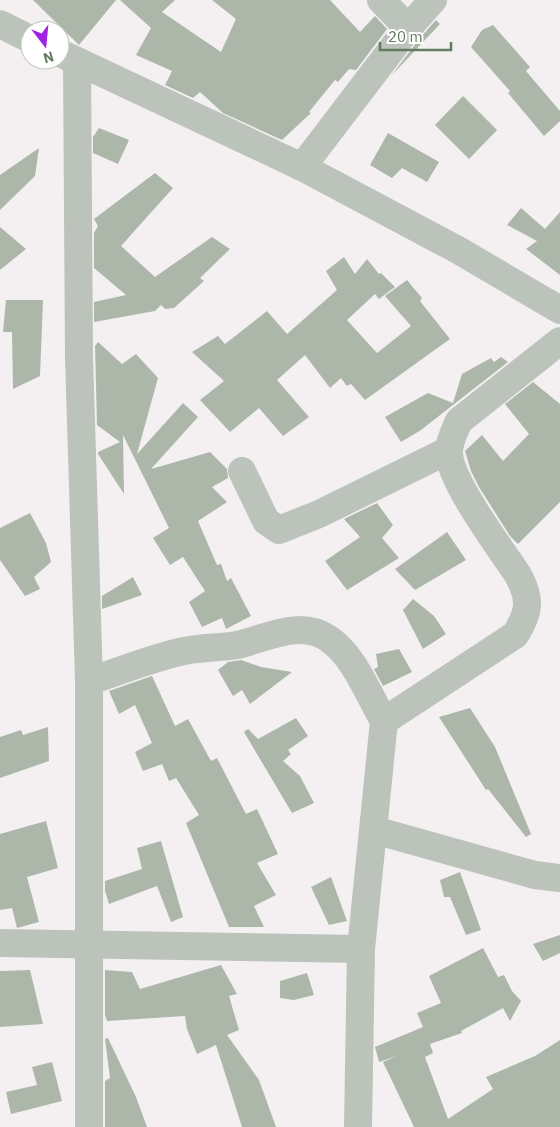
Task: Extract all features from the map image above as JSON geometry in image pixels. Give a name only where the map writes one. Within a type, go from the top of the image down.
[{"type":"street","points":[[381,0],[408,28]]},
{"type":"street","points":[[302,167],[408,28],[433,0]]},
{"type":"street","points":[[0,24],[20,34]]},
{"type":"street","points":[[70,58],[302,167],[458,250],[560,310]]},
{"type":"street","points":[[68,70],[89,681],[91,945],[89,1127]]},
{"type":"street","points":[[384,721],[515,635],[524,621],[528,605],[526,589],[455,477],[449,450],[452,434],[459,421],[560,341]]},
{"type":"street","points":[[242,471],[266,521],[279,530],[319,514],[449,450]]},
{"type":"street","points":[[89,681],[155,657],[187,650],[236,645],[283,632],[307,629],[328,639],[349,659],[384,721],[361,949],[358,1127]]},
{"type":"street","points":[[374,830],[535,875],[560,878]]},
{"type":"street","points":[[0,943],[361,949]]},
{"type":"building","points":[[33,0],[116,0],[79,45],[70,36],[70,20],[53,20]]},
{"type":"building","points":[[120,0],[175,0],[162,12],[221,52],[236,19],[212,0],[330,0],[360,32],[375,16],[387,29],[356,70],[349,69],[338,82],[335,80],[309,112],[311,113],[282,140],[223,113],[200,92],[193,98],[165,85],[172,71],[136,55],[151,28]]},
{"type":"building","points":[[436,20],[440,24],[391,76],[420,38]]},
{"type":"building","points":[[493,25],[530,67],[526,71],[560,111],[560,121],[544,136],[508,93],[510,91],[471,47],[482,30]]},
{"type":"building","points":[[463,96],[497,130],[469,159],[435,125]]},
{"type":"building","points":[[99,128],[129,140],[118,164],[93,153],[93,137]]},
{"type":"building","points":[[388,133],[439,162],[427,182],[402,168],[392,178],[370,165]]},
{"type":"building","points":[[39,148],[35,176],[0,210],[0,175]]},
{"type":"building","points":[[155,173],[173,188],[121,246],[155,277],[212,237],[230,249],[200,278],[204,281],[174,308],[165,309],[161,305],[155,311],[94,322],[94,302],[126,295],[94,268],[94,233],[98,226],[94,219]]},
{"type":"building","points":[[521,208],[545,229],[560,212],[560,275],[526,249],[537,241],[507,225]]},
{"type":"building","points":[[0,227],[26,249],[0,270]]},
{"type":"building","points":[[344,257],[355,274],[367,259],[379,274],[381,273],[395,287],[379,299],[375,294],[347,320],[377,353],[411,326],[385,296],[407,280],[422,298],[420,301],[450,339],[365,400],[351,384],[347,386],[341,378],[330,388],[305,355],[277,380],[309,417],[283,436],[259,408],[230,432],[200,400],[224,381],[192,352],[218,336],[225,344],[267,311],[287,334],[337,290],[326,271]]},
{"type":"building","points":[[6,300],[43,300],[40,376],[13,389],[12,332],[3,332]]},
{"type":"building","points":[[98,342],[122,364],[136,354],[158,378],[137,454],[183,403],[198,417],[151,469],[210,452],[227,469],[228,478],[212,487],[227,502],[198,521],[217,565],[221,564],[227,581],[231,578],[251,616],[226,629],[222,618],[202,627],[189,602],[205,591],[183,557],[170,565],[153,538],[169,528],[123,435],[124,494],[98,454],[98,452],[120,442],[97,425],[95,346]]},
{"type":"building","points":[[501,357],[508,362],[421,430],[401,442],[385,417],[428,393],[453,403],[462,374],[491,358],[494,362]]},
{"type":"building","points":[[533,382],[560,404],[560,502],[518,544],[510,536],[479,487],[471,471],[465,451],[482,435],[503,461],[529,434],[505,404]]},
{"type":"building","points":[[377,503],[393,525],[382,538],[399,558],[347,590],[325,561],[360,537],[344,519]]},
{"type":"building","points":[[30,513],[46,543],[51,562],[34,577],[40,589],[25,596],[0,560],[0,528]]},
{"type":"building","points":[[447,532],[466,560],[415,590],[395,569]]},
{"type":"building","points":[[133,577],[142,595],[102,609],[102,596]]},
{"type":"building","points":[[413,599],[434,616],[446,634],[423,649],[403,610]]},
{"type":"building","points":[[399,649],[412,672],[383,686],[374,669],[378,667],[376,654]]},
{"type":"building","points":[[241,660],[261,667],[292,672],[250,704],[242,690],[233,696],[218,670],[228,662]]},
{"type":"building","points":[[152,676],[175,726],[188,719],[211,761],[217,758],[246,814],[257,809],[278,854],[257,863],[276,895],[254,906],[264,927],[229,927],[186,823],[199,815],[176,778],[169,781],[162,764],[143,771],[135,752],[152,743],[135,705],[119,714],[109,691]]},
{"type":"building","points":[[470,708],[495,747],[531,834],[526,837],[488,789],[486,790],[439,717]]},
{"type":"building","points":[[296,718],[308,736],[288,750],[291,754],[283,761],[300,776],[314,803],[292,813],[244,732],[248,729],[258,739]]},
{"type":"building","points":[[48,727],[49,761],[0,778],[0,737],[21,730],[23,735]]},
{"type":"building","points":[[46,821],[58,868],[27,877],[39,922],[17,928],[12,908],[0,910],[0,834]]},
{"type":"building","points":[[161,841],[183,917],[171,922],[157,886],[109,904],[105,891],[105,881],[142,869],[137,848]]},
{"type":"building","points":[[460,872],[481,930],[466,935],[450,897],[444,897],[440,880]]},
{"type":"building","points":[[331,877],[347,921],[329,925],[311,887]]},
{"type":"building","points":[[560,935],[560,953],[543,961],[533,944]]},
{"type":"building","points":[[483,948],[498,977],[504,975],[512,991],[521,1001],[510,1021],[503,1008],[461,1031],[462,1033],[430,1044],[433,1053],[425,1057],[448,1119],[493,1089],[486,1077],[535,1056],[560,1040],[560,1127],[414,1127],[383,1062],[397,1056],[379,1062],[375,1047],[423,1027],[417,1013],[441,1003],[429,976]]},
{"type":"building","points":[[221,965],[237,994],[229,996],[239,1030],[227,1035],[259,1080],[276,1127],[242,1127],[216,1045],[197,1054],[187,1029],[185,1016],[107,1021],[105,1015],[105,970],[132,972],[140,989]]},
{"type":"building","points":[[30,970],[43,1024],[0,1027],[0,971]]},
{"type":"building","points":[[307,973],[314,995],[294,1000],[280,998],[280,981]]},
{"type":"building","points":[[108,1038],[136,1097],[147,1127],[105,1127],[105,1081],[110,1078],[105,1039]]},
{"type":"building","points":[[52,1062],[62,1101],[11,1114],[6,1092],[37,1085],[32,1067]]}]
